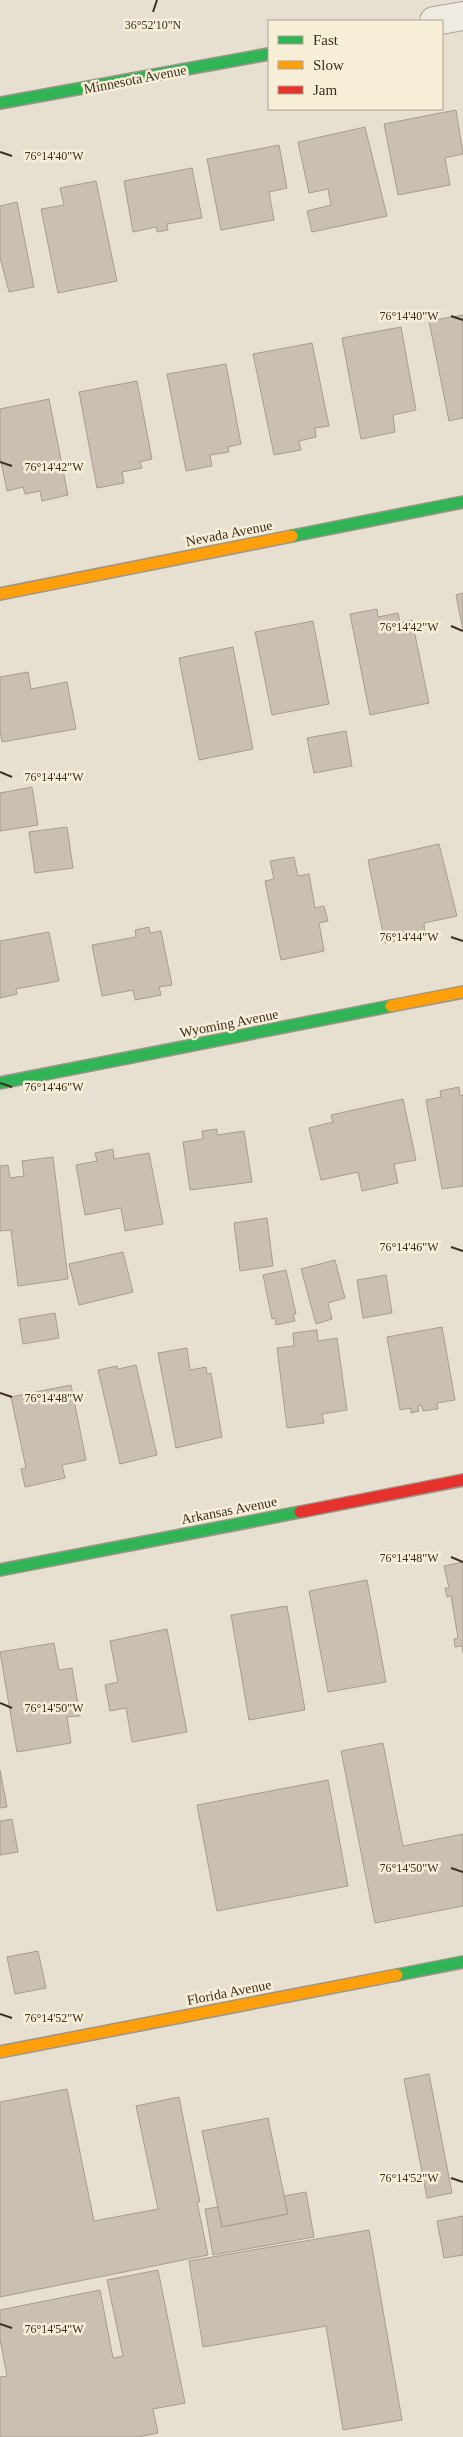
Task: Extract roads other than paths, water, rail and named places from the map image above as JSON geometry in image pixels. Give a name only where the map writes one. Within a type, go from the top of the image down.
[{"type":"street","points":[[440,20],[463,16]]},
{"type":"street","name":"Minnesota Avenue","points":[[0,103],[268,54]]},
{"type":"street","name":"Nevada Avenue","points":[[0,594],[463,502]]},
{"type":"street","name":"Wyoming Avenue","points":[[0,1083],[463,992]]},
{"type":"street","name":"Arkansas Avenue","points":[[0,1570],[463,1480]]},
{"type":"street","name":"Florida Avenue","points":[[0,2052],[463,1962]]}]
